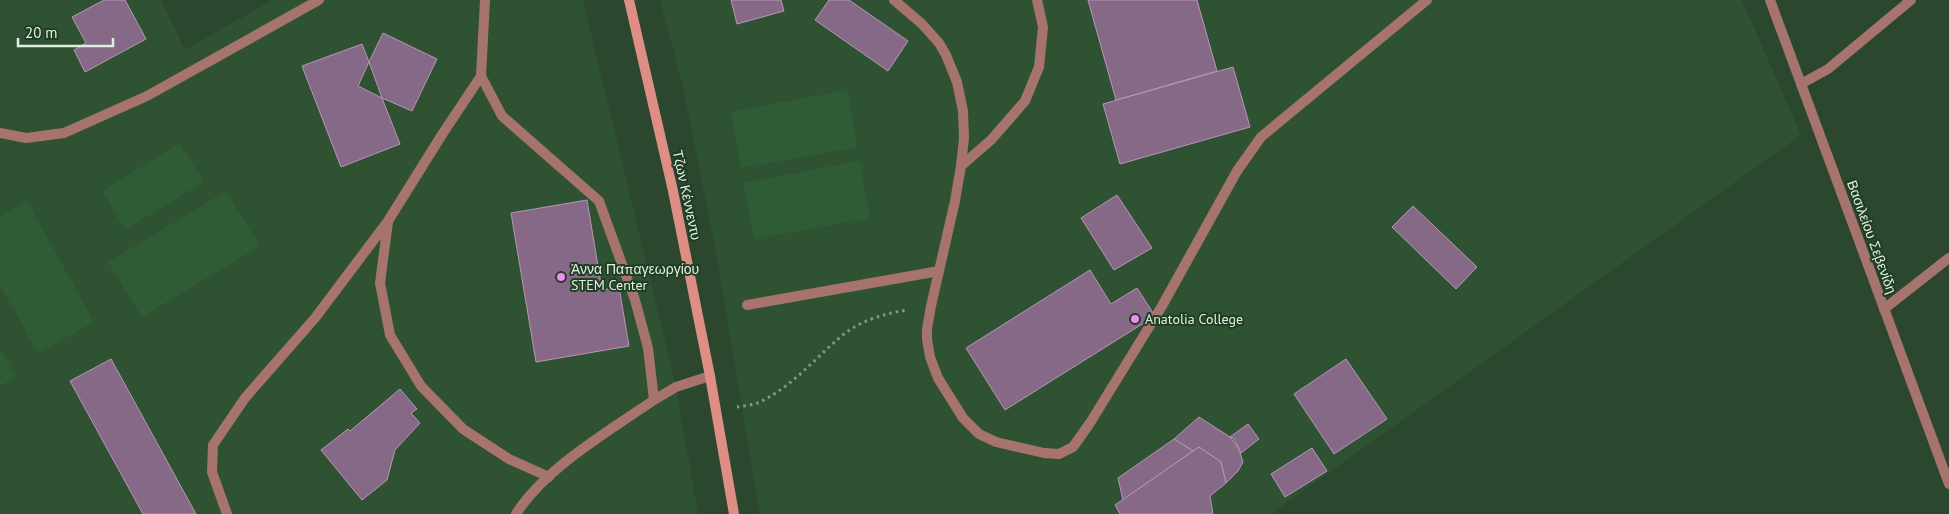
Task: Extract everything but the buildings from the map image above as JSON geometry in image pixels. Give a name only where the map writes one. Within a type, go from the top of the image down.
[{"type":"main road","name":"Τζων Κέννεντυ","points":[[629,0],[673,191],[710,376],[734,514]]},
{"type":"street","points":[[0,133],[26,138],[64,133],[148,96],[319,0]]},
{"type":"street","points":[[227,514],[212,472],[213,445],[245,398],[315,318],[388,221],[481,76],[485,0]]},
{"type":"street","points":[[894,0],[931,33],[939,43],[952,66],[963,111],[964,138],[956,201],[931,306],[926,338],[930,357],[938,378],[968,425],[983,437],[996,442],[1052,454],[1059,454],[1070,449],[1081,438],[1162,306],[1232,178],[1261,137],[1427,0]]},
{"type":"street","points":[[961,166],[991,140],[1025,101],[1039,67],[1043,27],[1037,0]]},
{"type":"street","name":"Βασιλείου Σεβενίδη","points":[[1770,0],[1949,484]]},
{"type":"street","points":[[1801,84],[1828,69],[1911,0]]},
{"type":"street","points":[[481,76],[502,116],[599,201],[635,300],[648,348],[654,400]]},
{"type":"street","points":[[388,221],[380,283],[390,335],[422,386],[463,429],[509,459],[549,477]]},
{"type":"street","points":[[1884,309],[1949,258]]},
{"type":"street","points":[[746,306],[939,271]]},
{"type":"street","points":[[516,514],[528,498],[572,457],[676,387],[710,376]]},
{"type":"path","points":[[716,411],[758,403],[793,379],[845,333],[882,314],[931,306]]},
{"type":"shaded area","points":[[0,0],[161,0],[185,50],[272,0],[583,0],[676,387],[698,514],[0,514]]},
{"type":"shaded area","name":"Anatolia College","points":[[660,0],[1742,0],[1801,135],[1271,514],[760,514],[715,247],[683,87]]},
{"type":"shaded area","points":[[847,90],[858,147],[741,168],[731,112]]},
{"type":"shaded area","points":[[180,143],[204,182],[125,230],[102,191]]},
{"type":"shaded area","points":[[860,161],[870,218],[754,239],[743,183]]},
{"type":"shaded area","points":[[226,191],[260,246],[142,317],[108,262]]},
{"type":"shaded area","points":[[27,201],[94,322],[38,353],[0,285],[0,216]]},
{"type":"shaded area","points":[[0,349],[16,377],[0,386]]},
{"type":"place","name":"Άννα Παπαγεωργίου STEM Center","points":[[561,277]]},
{"type":"place","name":"Anatolia College","points":[[1135,319]]}]
